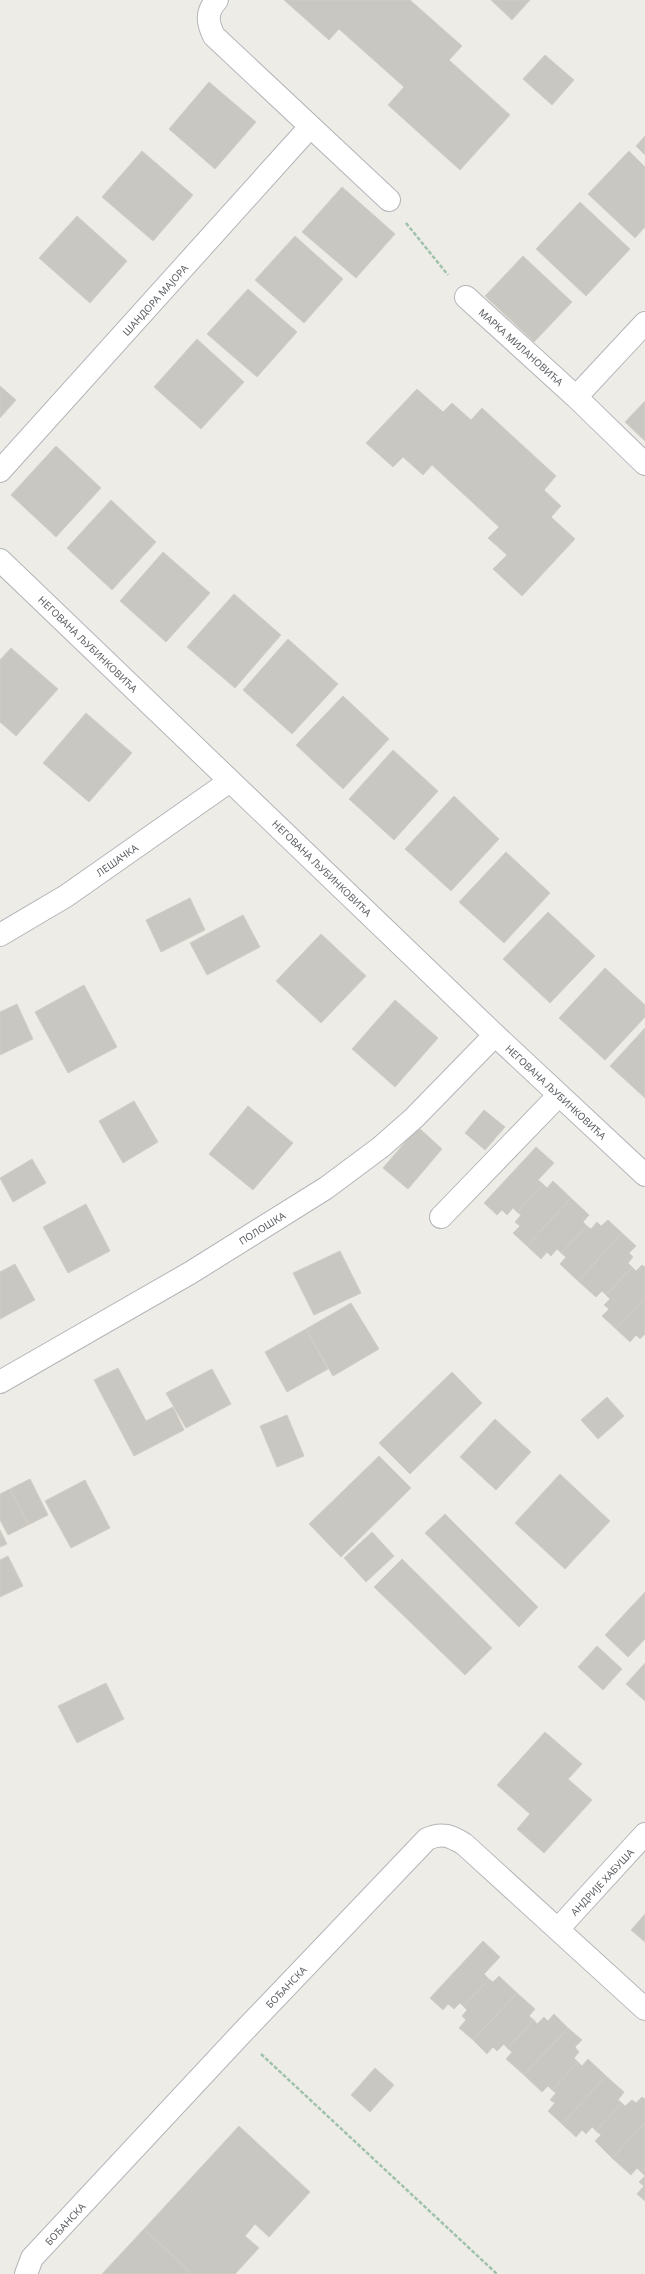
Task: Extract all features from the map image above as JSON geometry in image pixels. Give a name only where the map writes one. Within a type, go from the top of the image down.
[{"type":"street","points":[[217,0],[208,13],[208,25],[214,36],[309,128],[389,200]]},
{"type":"street","name":"ШАНДОРА МАЈОРА","points":[[0,471],[309,128]]},
{"type":"street","name":"МАРКА МИЛАНОВИЋА","points":[[466,297],[576,397],[645,464]]},
{"type":"street","points":[[576,397],[645,323]]},
{"type":"street","name":"НЕГОВАНА ЉУБИНКОВИЋА","points":[[0,560],[495,1035],[643,1170]]},
{"type":"street","name":"ЛЕШАЧКА","points":[[0,935],[66,896],[230,781]]},
{"type":"street","name":"ПОЛОШКА","points":[[0,1382],[190,1274],[326,1188],[381,1148],[408,1123],[495,1035]]},
{"type":"street","points":[[441,1217],[559,1095]]},
{"type":"street","name":"АНДРИЈЕ ХАБУША","points":[[558,1929],[645,1834]]},
{"type":"street","name":"БОЂАНСКА","points":[[29,2266],[240,2035],[427,1839],[435,1835],[452,1837],[464,1844],[558,1929]]},
{"type":"street","points":[[558,1929],[645,2009]]},
{"type":"path","points":[[389,200],[466,297]]},
{"type":"path","points":[[240,2035],[497,2274]]},
{"type":"building","points":[[284,0],[410,0],[462,46],[449,60],[510,115],[460,170],[388,105],[404,87],[339,29],[329,40]]},
{"type":"building","points":[[491,0],[530,0],[512,20]]},
{"type":"building","points":[[545,55],[574,80],[552,105],[523,79]]},
{"type":"building","points":[[209,82],[256,122],[215,169],[169,129]]},
{"type":"building","points":[[645,136],[645,155],[636,146]]},
{"type":"building","points":[[142,151],[193,195],[153,241],[102,197]]},
{"type":"building","points":[[629,151],[645,167],[645,227],[635,238],[588,194]]},
{"type":"building","points":[[342,187],[395,234],[356,278],[302,232]]},
{"type":"building","points":[[580,202],[630,249],[586,296],[536,249]]},
{"type":"building","points":[[77,216],[127,261],[90,303],[39,258]]},
{"type":"building","points":[[295,236],[343,279],[304,323],[255,280]]},
{"type":"building","points":[[523,256],[572,302],[534,342],[485,296]]},
{"type":"building","points":[[248,289],[297,332],[257,377],[207,334]]},
{"type":"building","points":[[197,339],[244,382],[201,429],[154,387]]},
{"type":"building","points":[[0,386],[16,400],[0,418]]},
{"type":"building","points":[[417,389],[443,412],[452,403],[471,420],[482,408],[556,476],[544,490],[561,506],[551,517],[575,539],[522,596],[493,569],[507,555],[488,538],[499,527],[432,465],[423,475],[403,457],[393,467],[366,443]]},
{"type":"building","points":[[645,401],[645,441],[625,422]]},
{"type":"building","points":[[56,446],[101,488],[56,537],[11,495]]},
{"type":"building","points":[[111,500],[156,542],[112,590],[67,548]]},
{"type":"building","points":[[163,552],[210,593],[166,642],[120,601]]},
{"type":"building","points":[[234,594],[281,635],[235,688],[187,647]]},
{"type":"building","points":[[288,639],[338,684],[292,734],[243,690]]},
{"type":"building","points":[[11,648],[58,689],[16,736],[0,722],[0,660]]},
{"type":"building","points":[[343,696],[389,739],[343,789],[296,745]]},
{"type":"building","points":[[86,713],[132,753],[89,802],[43,763]]},
{"type":"building","points":[[393,750],[438,791],[394,840],[349,799]]},
{"type":"building","points":[[454,796],[499,839],[451,891],[405,849]]},
{"type":"building","points":[[506,852],[550,893],[504,943],[459,902]]},
{"type":"building","points":[[190,898],[205,930],[161,952],[146,920]]},
{"type":"building","points":[[548,912],[595,956],[550,1003],[503,959]]},
{"type":"building","points":[[243,915],[260,947],[207,975],[190,943]]},
{"type":"building","points":[[321,934],[366,976],[321,1023],[276,981]]},
{"type":"building","points":[[605,968],[645,1005],[645,1017],[605,1060],[559,1018]]},
{"type":"building","points":[[84,985],[117,1047],[68,1073],[35,1012]]},
{"type":"building","points":[[395,1000],[438,1038],[395,1087],[352,1049]]},
{"type":"building","points":[[17,1004],[33,1039],[0,1055],[0,1012]]},
{"type":"building","points":[[645,1028],[645,1098],[610,1066]]},
{"type":"building","points":[[134,1101],[158,1142],[123,1163],[99,1121]]},
{"type":"building","points":[[248,1106],[293,1143],[253,1190],[209,1154]]},
{"type":"building","points":[[484,1110],[505,1127],[485,1150],[465,1133]]},
{"type":"building","points":[[418,1127],[442,1149],[408,1189],[383,1168]]},
{"type":"building","points":[[536,1147],[554,1163],[538,1180],[543,1184],[517,1212],[513,1208],[507,1215],[502,1210],[497,1215],[484,1203]]},
{"type":"building","points":[[32,1159],[46,1183],[13,1202],[0,1178]]},
{"type":"building","points":[[553,1181],[571,1198],[527,1246],[513,1233],[520,1226],[515,1222],[521,1215],[517,1212],[543,1184],[547,1188]]},
{"type":"building","points":[[571,1198],[589,1215],[583,1222],[587,1226],[561,1253],[557,1249],[551,1256],[547,1252],[541,1259],[527,1246]]},
{"type":"building","points":[[86,1204],[110,1251],[68,1273],[43,1227]]},
{"type":"building","points":[[608,1220],[622,1233],[578,1281],[560,1264],[566,1257],[561,1253],[587,1226],[591,1229],[597,1222],[601,1226]]},
{"type":"building","points":[[622,1233],[636,1246],[629,1253],[633,1257],[628,1263],[632,1267],[606,1295],[602,1291],[596,1297],[578,1281]]},
{"type":"building","points":[[340,1251],[361,1293],[314,1315],[293,1273]]},
{"type":"building","points":[[15,1264],[35,1300],[0,1319],[0,1272]]},
{"type":"building","points":[[642,1265],[645,1267],[645,1298],[616,1329],[602,1316],[609,1309],[604,1305],[610,1299],[606,1295],[632,1267],[636,1271]]},
{"type":"building","points":[[645,1298],[645,1334],[640,1339],[636,1335],[630,1342],[616,1329]]},
{"type":"building","points":[[351,1303],[379,1349],[333,1376],[306,1329]]},
{"type":"building","points":[[306,1329],[328,1369],[287,1392],[265,1352]]},
{"type":"building","points":[[118,1368],[146,1421],[173,1407],[184,1430],[134,1456],[94,1380]]},
{"type":"building","points":[[212,1369],[231,1404],[186,1428],[166,1393]]},
{"type":"building","points":[[452,1372],[482,1403],[410,1474],[379,1443]]},
{"type":"building","points":[[607,1397],[624,1416],[598,1439],[581,1420]]},
{"type":"building","points":[[287,1415],[304,1456],[277,1467],[260,1426]]},
{"type":"building","points":[[495,1419],[531,1452],[496,1490],[460,1457]]},
{"type":"building","points":[[379,1456],[411,1488],[341,1557],[309,1524]]},
{"type":"building","points":[[560,1474],[610,1521],[565,1569],[515,1523]]},
{"type":"building","points":[[30,1479],[48,1515],[28,1525],[10,1489]]},
{"type":"building","points":[[85,1480],[110,1528],[71,1548],[45,1501]]},
{"type":"building","points":[[10,1489],[28,1525],[8,1535],[0,1520],[0,1494]]},
{"type":"building","points":[[445,1514],[538,1607],[519,1627],[425,1533]]},
{"type":"building","points":[[0,1530],[7,1544],[0,1547]]},
{"type":"building","points":[[372,1532],[394,1556],[366,1582],[344,1558]]},
{"type":"building","points":[[8,1556],[23,1586],[0,1597],[0,1560]]},
{"type":"building","points":[[402,1559],[492,1648],[465,1675],[374,1587]]},
{"type":"building","points":[[645,1592],[645,1639],[628,1657],[605,1635]]},
{"type":"building","points":[[597,1646],[622,1669],[603,1690],[578,1667]]},
{"type":"building","points":[[645,1663],[645,1701],[626,1684]]},
{"type":"building","points":[[106,1683],[124,1719],[77,1743],[58,1706]]},
{"type":"building","points":[[545,1732],[582,1764],[568,1779],[592,1800],[544,1853],[517,1829],[530,1814],[497,1785]]},
{"type":"building","points":[[645,1914],[645,1942],[631,1930]]},
{"type":"building","points":[[483,1941],[500,1957],[484,1974],[489,1979],[463,2006],[460,2003],[454,2009],[448,2004],[443,2010],[430,1998]]},
{"type":"building","points":[[499,1976],[517,1993],[473,2040],[459,2028],[466,2020],[462,2016],[467,2010],[463,2006],[489,1979],[493,1982]]},
{"type":"building","points":[[517,1993],[535,2009],[529,2016],[534,2020],[507,2048],[504,2044],[497,2051],[493,2047],[487,2054],[473,2040]]},
{"type":"building","points":[[554,2014],[568,2028],[524,2075],[506,2059],[512,2052],[507,2048],[534,2020],[537,2024],[544,2017],[548,2021]]},
{"type":"building","points":[[568,2028],[582,2040],[575,2047],[579,2052],[574,2058],[578,2062],[552,2090],[548,2086],[542,2092],[524,2075]]},
{"type":"building","points":[[588,2059],[606,2076],[562,2124],[548,2111],[555,2103],[550,2100],[556,2093],[552,2090],[578,2062],[582,2066]]},
{"type":"building","points":[[375,2068],[394,2085],[370,2112],[351,2095]]},
{"type":"building","points":[[606,2076],[624,2092],[618,2100],[622,2103],[596,2131],[592,2127],[586,2134],[582,2130],[576,2137],[562,2124]]},
{"type":"building","points":[[642,2097],[645,2099],[645,2122],[612,2158],[595,2141],[601,2135],[596,2131],[622,2103],[625,2106],[632,2100],[636,2103]]},
{"type":"building","points":[[645,2122],[645,2168],[641,2172],[637,2168],[631,2175],[612,2158]]},
{"type":"building","points":[[239,2126],[310,2192],[269,2237],[255,2224],[245,2236],[259,2248],[235,2274],[192,2274],[144,2229]]},
{"type":"building","points":[[645,2168],[645,2176],[641,2172]]},
{"type":"building","points":[[645,2176],[645,2201],[637,2194],[644,2186],[639,2182]]},
{"type":"building","points":[[144,2229],[192,2274],[102,2274]]}]
